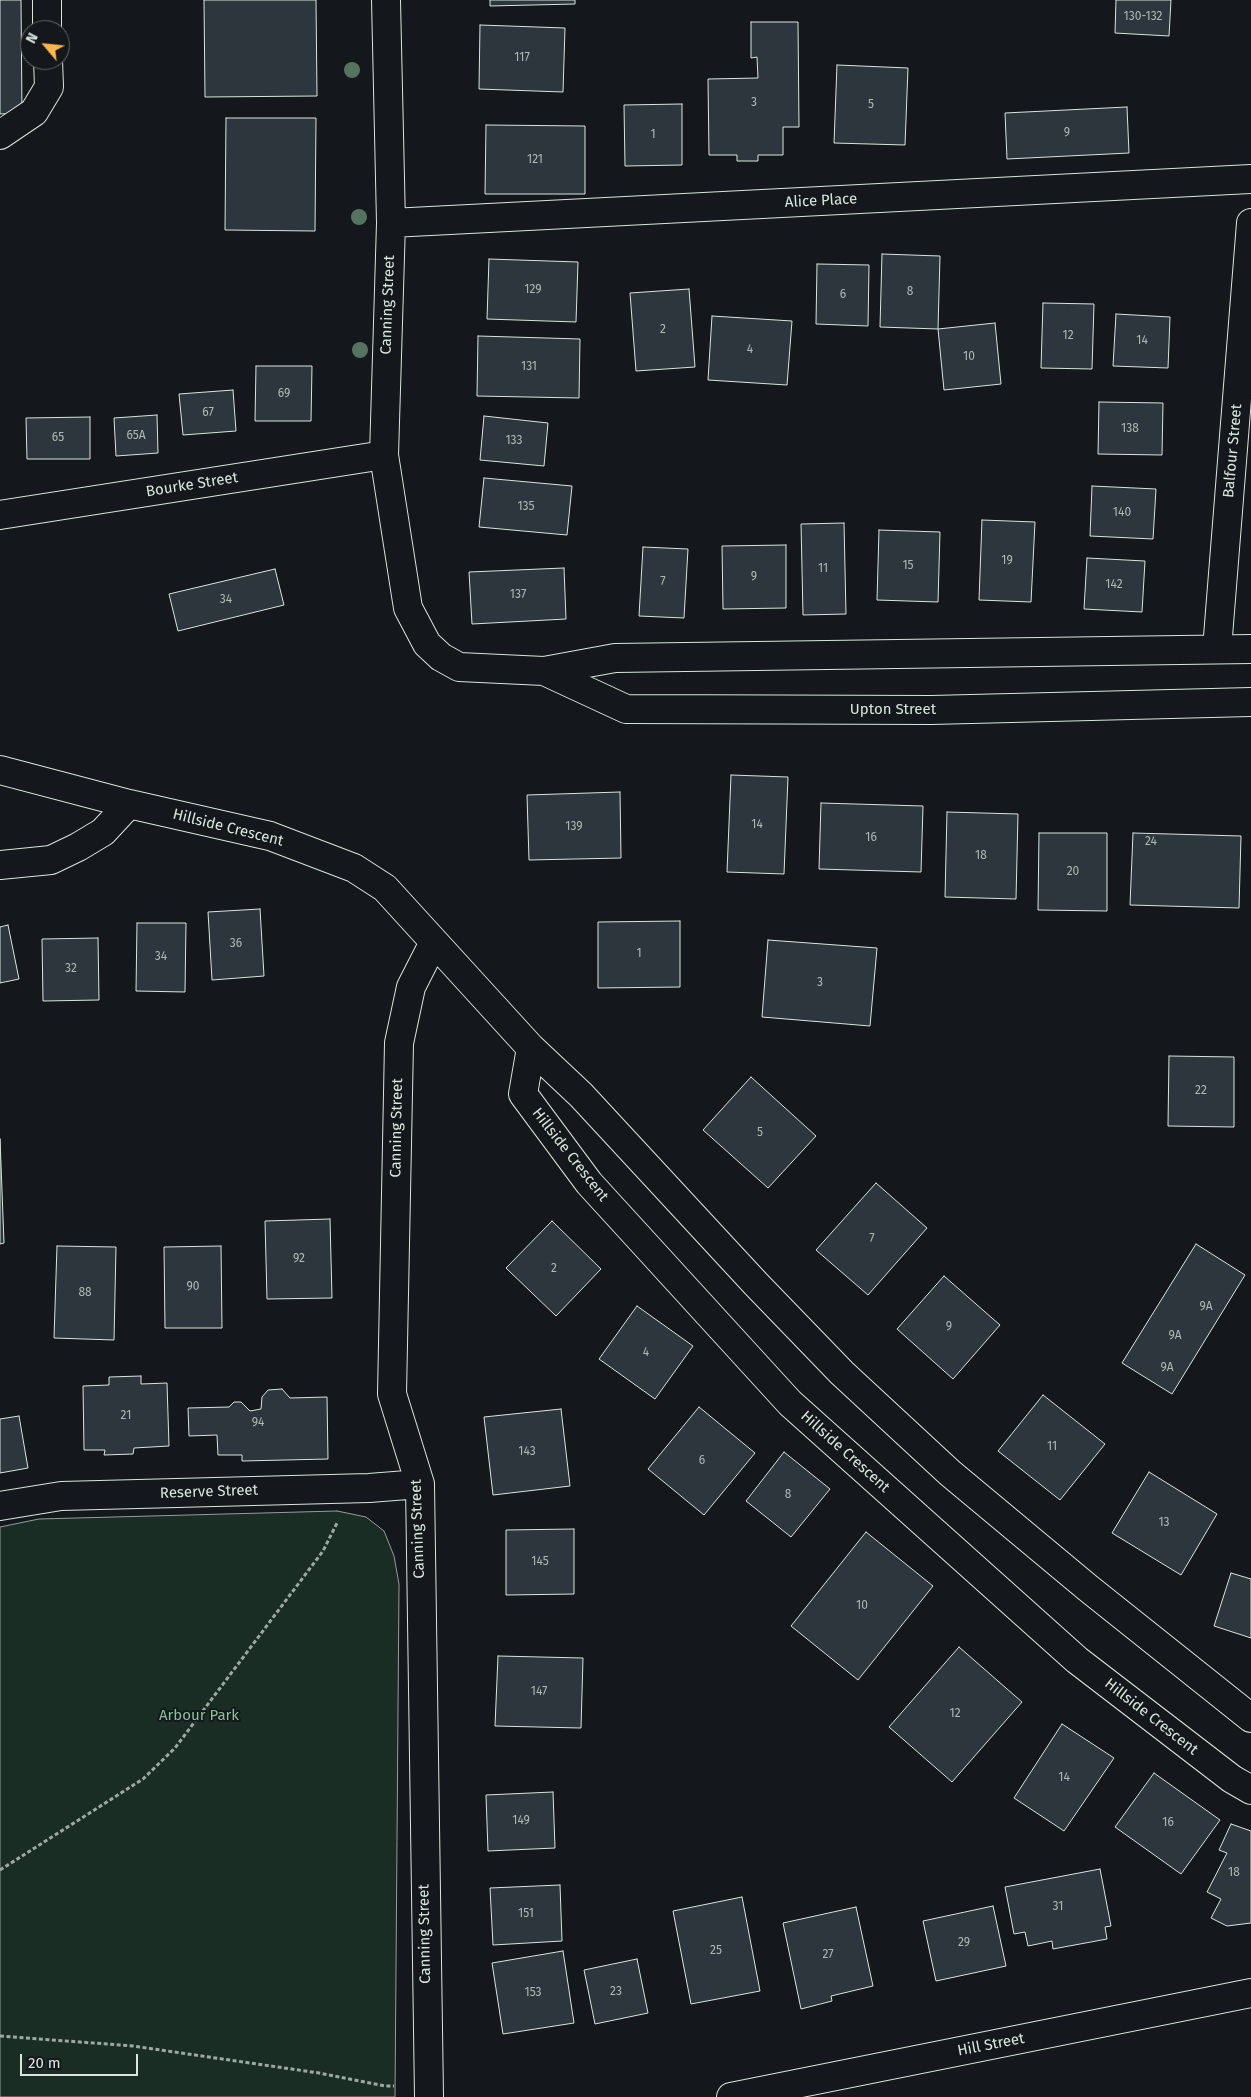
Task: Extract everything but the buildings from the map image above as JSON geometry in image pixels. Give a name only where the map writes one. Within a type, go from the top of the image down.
[{"type":"street","points":[[46,0],[47,20]]},
{"type":"street","name":"Canning Street","points":[[386,0],[391,223],[384,455],[408,608]]},
{"type":"street","points":[[0,135],[34,112],[49,87],[48,70]]},
{"type":"street","name":"Alice Place","points":[[391,223],[1251,179]]},
{"type":"street","name":"Balfour Street","points":[[1217,649],[1251,223]]},
{"type":"street","name":"Bourke Street","points":[[0,515],[384,455]]},
{"type":"street","name":"Upton Street","points":[[408,608],[427,644],[440,657],[460,667],[544,671],[615,658],[1251,649]]},
{"type":"street","name":"Upton Street","points":[[544,671],[626,709],[931,710],[1251,702]]},
{"type":"street","name":"Hillside Crescent","points":[[0,770],[129,804],[270,836],[354,868],[385,888],[531,1048],[581,1096],[842,1373],[950,1472],[1088,1588],[1251,1718]]},
{"type":"street","points":[[0,865],[51,860],[78,848],[103,832],[129,804]]},
{"type":"street","name":"Canning Street","points":[[429,2097],[420,1484],[392,1394],[398,1043],[411,988],[434,942]]},
{"type":"street","name":"Hillside Crescent","points":[[531,1048],[523,1094],[589,1183],[790,1403],[1077,1660],[1232,1780],[1251,1790]]},
{"type":"street","name":"Reserve Street","points":[[0,1506],[61,1496],[369,1488],[420,1484]]},
{"type":"street","name":"Hill Street","points":[[731,2097],[1251,1993]]},
{"type":"path","points":[[0,1870],[142,1779],[174,1748],[323,1551],[341,1515]]},
{"type":"path","points":[[0,2036],[133,2046],[319,2073],[385,2086],[397,2085]]},
{"type":"green space","name":"Arbour Park","points":[[337,1511],[366,1517],[384,1531],[394,1556],[399,1584],[395,2097],[0,2097],[0,1527],[39,1519]]}]
